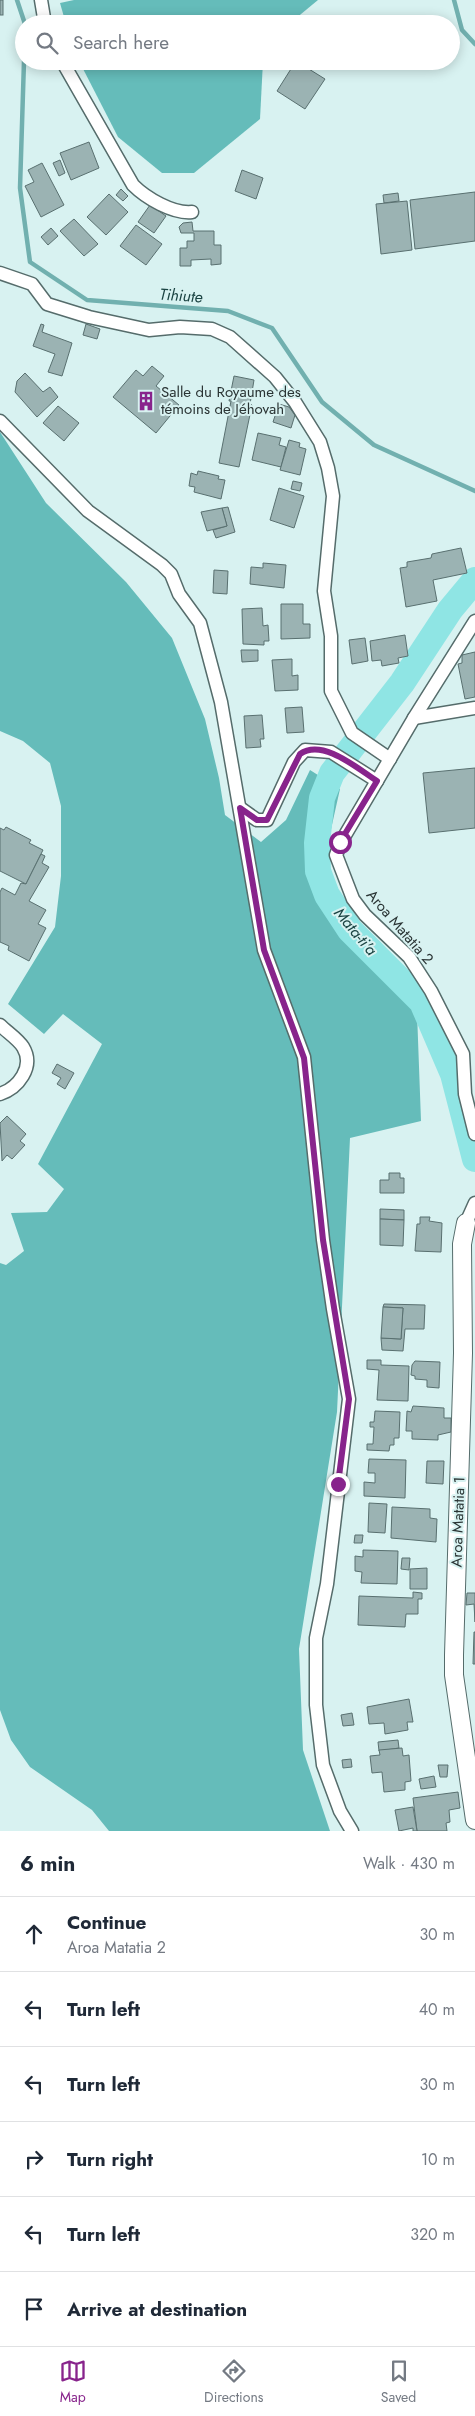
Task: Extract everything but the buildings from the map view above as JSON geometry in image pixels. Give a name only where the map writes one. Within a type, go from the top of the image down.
[{"type":"main road","name":"Aroa Matatia 1","points":[[466,1223],[462,1244],[463,1353],[454,1675],[475,1820]]},
{"type":"street","points":[[41,0],[44,15]]},
{"type":"street","points":[[67,70],[132,185],[151,198],[178,211],[192,212]]},
{"type":"street","points":[[0,273],[32,284],[47,304],[90,317],[150,330],[180,327],[212,328],[230,337],[251,354],[275,377],[296,402],[320,442],[328,468],[332,496],[324,591],[332,636],[331,691],[352,733],[390,759]]},
{"type":"street","points":[[0,421],[88,511],[162,565],[170,574],[179,594],[200,623],[221,702],[264,950],[304,1058],[323,1240],[349,1399],[327,1584],[316,1638],[316,1705],[323,1765],[340,1811],[352,1831]]},
{"type":"street","name":"Aroa Matatia 2","points":[[475,621],[340,842],[336,855],[353,899],[365,915],[409,957],[431,991],[463,1054],[466,1075],[465,1094],[475,1134]]},
{"type":"street","points":[[414,718],[475,708]]},
{"type":"street","points":[[240,808],[257,820],[267,820],[300,754],[305,750],[331,752],[377,781]]},
{"type":"street","points":[[0,1025],[21,1045],[26,1060],[20,1082],[12,1089],[0,1094]]},
{"type":"street","points":[[466,1075],[475,1100]]},
{"type":"street","points":[[466,1223],[475,1203]]},
{"type":"shaded area","points":[[74,0],[318,0],[300,15],[63,15],[60,3]]},
{"type":"shaded area","points":[[84,70],[263,70],[260,119],[194,173],[162,173],[118,137]]},
{"type":"shaded area","points":[[0,432],[46,503],[126,582],[172,638],[205,719],[219,778],[225,815],[261,842],[286,820],[310,770],[340,789],[325,856],[329,874],[350,914],[381,943],[416,985],[421,1121],[350,1138],[337,1412],[299,1649],[303,1750],[330,1831],[109,1831],[92,1810],[30,1767],[11,1740],[0,1710],[0,1263],[6,1265],[24,1251],[11,1213],[47,1212],[64,1189],[38,1164],[102,1044],[63,1014],[44,1034],[8,1004],[55,927],[61,876],[61,806],[50,763],[23,741],[0,731]]},
{"type":"waterway","name":"Tihiute","points":[[17,0],[22,15]]},
{"type":"waterway","points":[[454,0],[458,15]]},
{"type":"waterway","points":[[460,22],[462,30],[475,44]]},
{"type":"waterway","name":"Tihiute","points":[[24,70],[20,188],[30,262],[87,300],[228,311],[272,328],[322,402],[374,445],[475,491]]},
{"type":"waterway","name":"Mata-ti'a","points":[[475,580],[450,610],[402,683],[332,773],[322,798],[317,843],[318,871],[327,895],[350,930],[422,1002],[453,1074],[475,1159]]},
{"type":"place","name":"Salle du Royaume des témoins de Jéhovah","points":[[146,401]]},
{"type":"route","points":[[338,1484],[349,1399],[323,1240],[312,1116],[304,1058],[264,950],[240,808],[257,820],[267,820],[294,762],[300,754],[305,750],[331,752],[377,781],[340,842]]}]
